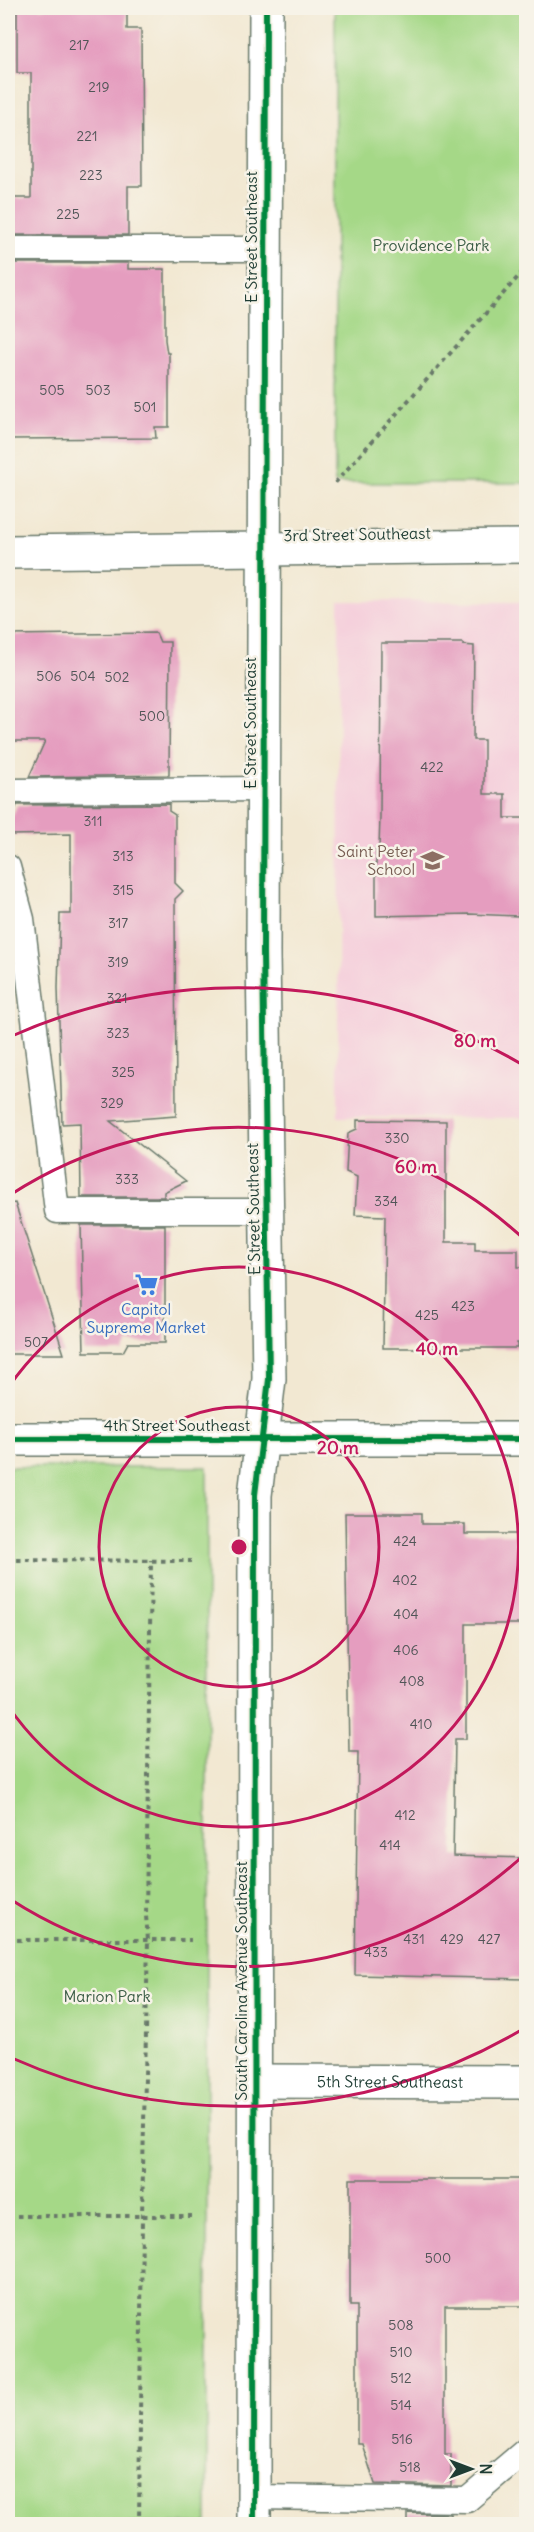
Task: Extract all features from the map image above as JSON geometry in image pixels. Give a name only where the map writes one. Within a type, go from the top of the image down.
[{"type":"street","name":"E Street Southeast","points":[[260,1438],[268,1378],[263,789],[266,8]]},
{"type":"street","name":"3rd Street Southeast","points":[[8,552],[526,546]]},
{"type":"street","name":"South Carolina Avenue Southeast","points":[[254,2511],[255,1495],[260,1438]]},
{"type":"street","name":"4th Street Southeast","points":[[8,1439],[526,1439]]},
{"type":"street","name":"5th Street Southeast","points":[[255,2081],[526,2082]]},
{"type":"lane","points":[[8,249],[265,249]]},
{"type":"lane","points":[[8,791],[263,789]]},
{"type":"lane","points":[[8,867],[22,919],[57,1211],[266,1211]]},
{"type":"lane","points":[[254,2511],[467,2500],[526,2450]]},
{"type":"path","points":[[334,483],[526,267]]},
{"type":"path","points":[[8,1560],[191,1561]]},
{"type":"path","points":[[140,2524],[151,1560]]},
{"type":"path","points":[[8,1940],[191,1940]]},
{"type":"path","points":[[8,2216],[192,2216]]},
{"type":"shaded area","name":"Saint Peter School","points":[[339,601],[526,602],[526,1118],[338,1117]]},
{"type":"green space","name":"Providence Park","points":[[335,8],[526,8],[526,483],[335,483]]},
{"type":"green space","name":"Marion Park","points":[[8,1467],[207,1467],[207,2524],[8,2524]]},
{"type":"building","points":[[17,8],[127,8],[127,29],[141,29],[142,186],[128,186],[128,235],[8,235],[8,198],[31,198],[31,73],[17,73]]},
{"type":"building","points":[[8,263],[128,263],[128,269],[165,269],[165,340],[167,353],[169,353],[169,427],[155,427],[156,438],[8,439]]},
{"type":"building","points":[[156,633],[160,642],[170,642],[169,775],[29,777],[45,741],[8,741],[8,635]]},
{"type":"building","points":[[381,643],[463,643],[463,645],[474,646],[473,740],[484,740],[484,794],[505,794],[505,818],[526,818],[526,913],[518,913],[518,916],[470,914],[376,916],[376,848],[379,848],[380,817]]},
{"type":"building","points":[[169,804],[169,811],[175,815],[175,883],[183,891],[175,899],[176,1116],[110,1121],[186,1181],[164,1192],[164,1197],[81,1197],[80,1123],[62,1124],[58,988],[60,914],[71,914],[71,834],[8,835],[8,826],[17,805]]},
{"type":"building","points":[[357,1120],[446,1121],[446,1242],[475,1242],[475,1250],[518,1250],[518,1267],[526,1267],[526,1343],[517,1343],[517,1348],[383,1348],[385,1216],[355,1215],[357,1177],[346,1172],[348,1133],[357,1129]]},
{"type":"building","points":[[15,1203],[64,1354],[8,1354],[8,1204]]},
{"type":"building","points":[[81,1225],[165,1225],[165,1343],[128,1343],[123,1352],[84,1352]]},
{"type":"building","points":[[345,1513],[422,1513],[422,1524],[465,1524],[465,1534],[526,1534],[526,1624],[466,1624],[466,1739],[455,1739],[453,1856],[526,1858],[526,1979],[355,1975],[358,1752],[349,1752]]},
{"type":"building","points":[[350,2179],[526,2179],[526,2306],[445,2306],[445,2454],[451,2454],[451,2486],[375,2484],[362,2444],[357,2444],[357,2306],[350,2306]]},
{"type":"building","points":[[408,2513],[451,2514],[451,2524],[408,2524]]},
{"type":"cycle path","points":[[254,2524],[255,1495],[269,1379],[263,952],[266,8]]},
{"type":"cycle path","points":[[8,1439],[526,1439]]},
{"type":"place","name":"Saint Peter School","points":[[433,860]]},
{"type":"place","name":"Capitol Supreme Market","points":[[146,1284]]}]
